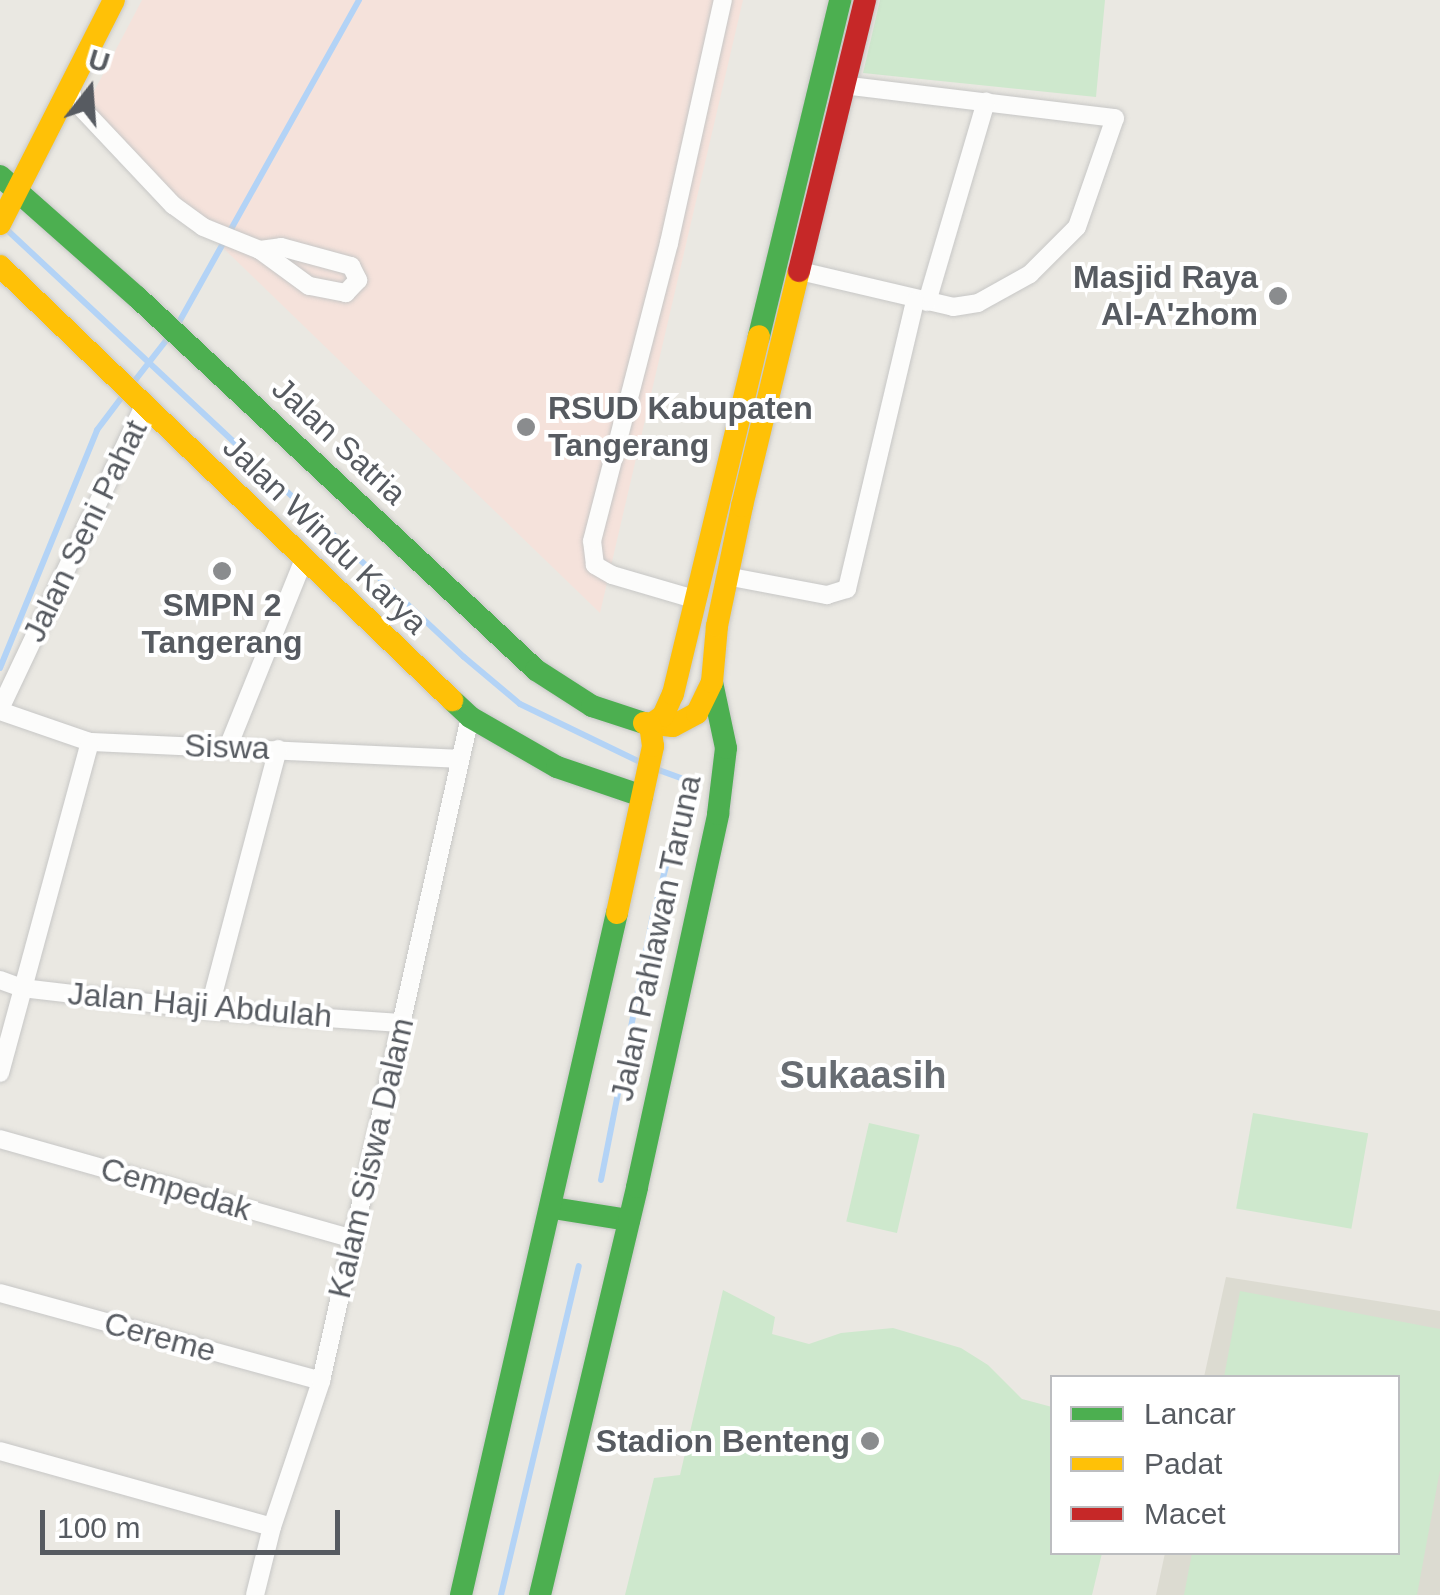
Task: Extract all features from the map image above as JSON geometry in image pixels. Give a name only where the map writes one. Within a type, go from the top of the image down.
[{"type":"main road","points":[[0,224],[10,189],[70,87],[114,0]]},
{"type":"main road","points":[[652,736],[670,704],[840,0]]},
{"type":"main road","name":"Jalan Pahlawan Taruna","points":[[540,1595],[629,1220],[718,814],[726,748],[712,682],[726,576],[865,0]]},
{"type":"main road","name":"Jalan Satria","points":[[10,189],[162,320],[536,670],[592,706],[652,736]]},
{"type":"main road","name":"Jalan Windu Karya","points":[[0,266],[302,561],[470,718],[557,767],[644,790]]},
{"type":"main road","points":[[652,736],[686,722],[697,713],[712,682]]},
{"type":"main road","name":"Jalan Pahlawan Taruna","points":[[461,1595],[553,1208],[644,790],[652,736]]},
{"type":"main road","points":[[553,1208],[629,1220]]},
{"type":"street","points":[[694,599],[612,575],[595,565],[592,541],[670,243],[723,0]]},
{"type":"street","points":[[800,271],[953,308],[978,303],[1049,258],[1086,210],[1115,118],[844,85]]},
{"type":"street","points":[[70,87],[73,99],[173,205],[204,227],[260,250],[309,286],[346,293],[358,280],[350,266],[281,247],[260,250]]},
{"type":"street","points":[[726,576],[828,595],[847,589],[921,301],[986,102]]},
{"type":"street","name":"Jalan Seni Pahat","points":[[0,710],[142,404]]},
{"type":"street","points":[[228,747],[302,561]]},
{"type":"street","name":"Siswa","points":[[0,710],[90,742],[459,759]]},
{"type":"street","name":"Kalam Siswa Dalam","points":[[256,1595],[272,1527],[321,1380],[470,718]]},
{"type":"street","points":[[0,1073],[90,742]]},
{"type":"street","points":[[209,1010],[278,750]]},
{"type":"street","name":"Jalan Haji Abdulah","points":[[0,980],[22,988],[209,1010],[401,1023]]},
{"type":"street","name":"Cempedak","points":[[0,1138],[352,1239]]},
{"type":"street","name":"Cereme","points":[[0,1292],[321,1380]]},
{"type":"street","points":[[0,1451],[272,1527]]},
{"type":"shaded area","name":"RSUD Kabupaten Tangerang","points":[[142,0],[743,0],[600,613],[217,242],[95,113],[90,99]]},
{"type":"shaded area","points":[[1226,1277],[1440,1311],[1440,1595],[1156,1595],[1165,1555],[1400,1555],[1400,1375],[1204,1375]]},
{"type":"green space","points":[[880,0],[1105,0],[1096,97],[863,73]]},
{"type":"green space","points":[[1253,1113],[1368,1133],[1351,1229],[1236,1209]]},
{"type":"green space","points":[[869,1123],[920,1135],[897,1233],[846,1221]]},
{"type":"green space","name":"Stadion Benteng","points":[[723,1290],[775,1317],[772,1334],[809,1344],[841,1333],[893,1328],[961,1348],[988,1365],[1022,1399],[1050,1406],[1050,1555],[1102,1555],[1092,1595],[625,1595],[654,1478],[680,1475]]},
{"type":"green space","points":[[1240,1291],[1440,1329],[1440,1470],[1417,1595],[1184,1595],[1192,1555],[1400,1555],[1400,1375],[1224,1375]]},
{"type":"waterway","points":[[178,324],[359,0]]},
{"type":"waterway","points":[[5,228],[464,657],[520,704],[642,763]]},
{"type":"waterway","points":[[133,383],[168,338]]},
{"type":"waterway","points":[[0,668],[97,430],[125,393]]},
{"type":"waterway","points":[[601,1180],[653,915],[689,781],[654,768]]},
{"type":"waterway","points":[[501,1595],[579,1266]]},
{"type":"traffic: fast","points":[[759,336],[840,0]]},
{"type":"traffic: fast","points":[[0,176],[137,297],[536,670],[592,706],[644,723]]},
{"type":"traffic: fast","points":[[540,1595],[637,1187],[718,814],[726,748],[712,682]]},
{"type":"traffic: fast","points":[[452,700],[470,717],[557,767],[642,796]]},
{"type":"traffic: fast","points":[[461,1595],[617,913]]},
{"type":"traffic: fast","points":[[553,1208],[629,1220]]},
{"type":"traffic: slow","points":[[0,224],[114,0]]},
{"type":"traffic: slow","points":[[0,266],[452,700]]},
{"type":"traffic: slow","points":[[644,723],[673,726],[697,713],[712,682],[717,626],[742,506],[799,271]]},
{"type":"traffic: slow","points":[[650,725],[663,716],[673,694],[759,336]]},
{"type":"traffic: slow","points":[[617,913],[653,746],[650,725]]},
{"type":"traffic: jam","points":[[799,271],[865,0]]},
{"type":"place","name":"Masjid Raya Al-A'zhom","points":[[1278,296]]},
{"type":"place","name":"RSUD Kabupaten Tangerang","points":[[526,427]]},
{"type":"place","name":"SMPN 2 Tangerang","points":[[222,571]]},
{"type":"place","name":"Stadion Benteng","points":[[870,1441]]},
{"type":"district","name":"Sukaasih","points":[[863,1076]]}]
